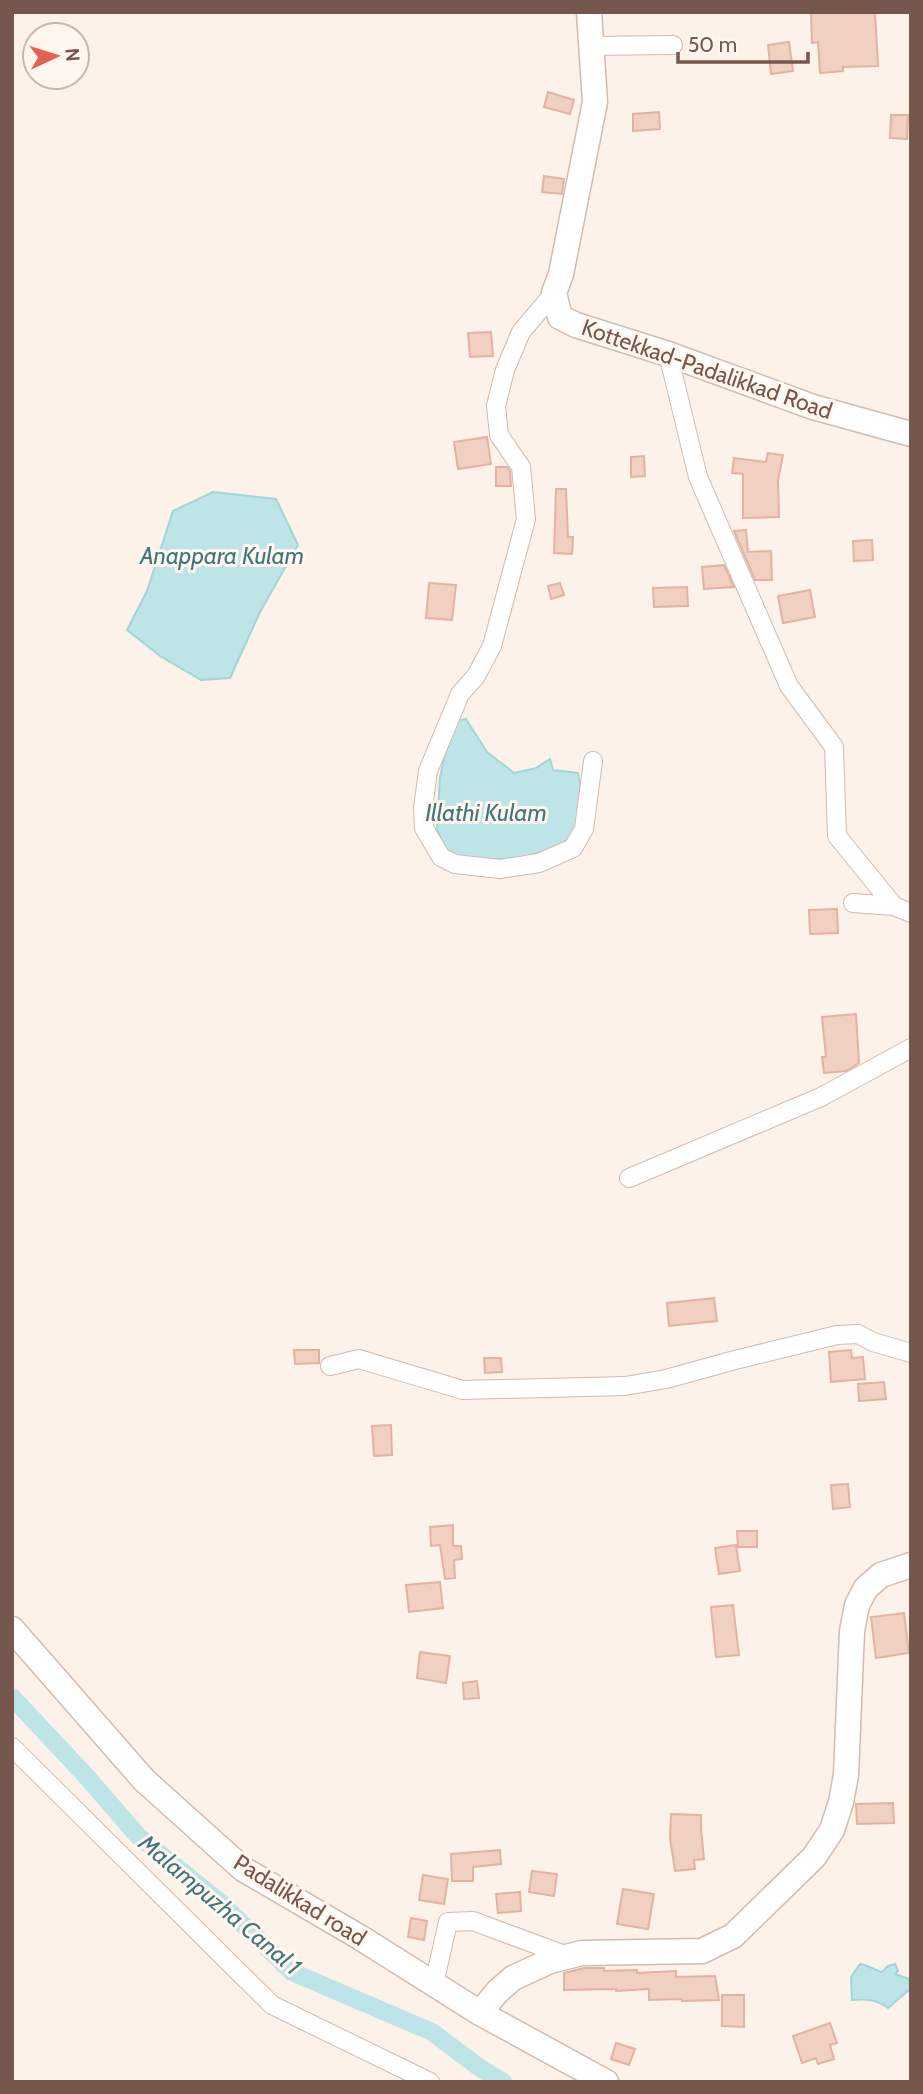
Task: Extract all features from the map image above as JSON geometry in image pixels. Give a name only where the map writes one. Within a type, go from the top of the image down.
[{"type":"main road","points":[[554,293],[561,274],[595,102],[589,12]]},
{"type":"main road","name":"Kottekkad-Padalikkad Road","points":[[554,293],[560,317],[576,325],[668,354],[814,407],[911,434]]},
{"type":"main road","points":[[480,2013],[513,1978],[541,1964],[593,1953],[702,1951],[733,1936],[814,1857],[832,1830],[846,1775],[852,1631],[857,1605],[866,1588],[881,1576],[911,1565]]},
{"type":"main road","name":"Padalikkad road","points":[[12,1629],[144,1780],[243,1869],[361,1938],[480,2013],[606,2082]]},
{"type":"street","points":[[591,46],[673,45]]},
{"type":"street","points":[[554,293],[522,332],[505,370],[496,406],[499,435],[521,467],[526,519],[492,646],[476,676],[460,694],[428,771],[423,808],[424,828],[441,857],[455,864],[500,869],[539,863],[573,848],[584,829],[593,761]]},
{"type":"street","points":[[668,354],[698,477],[789,686],[834,747],[837,836],[902,909]]},
{"type":"street","points":[[853,903],[902,909]]},
{"type":"street","points":[[629,1178],[821,1097],[911,1048]]},
{"type":"street","points":[[330,1366],[359,1359],[463,1390],[625,1386],[666,1379],[836,1335],[858,1334],[873,1342],[911,1353]]},
{"type":"street","points":[[12,1747],[272,2005],[430,2082]]},
{"type":"street","points":[[434,1984],[447,1922],[473,1921],[570,1957]]},
{"type":"water","name":"Anappara Kulam","points":[[213,492],[276,499],[298,545],[260,612],[230,678],[201,680],[160,656],[127,630],[147,591],[173,511]]},
{"type":"water","name":"Illathi Kulam","points":[[466,719],[487,752],[514,773],[536,768],[550,759],[553,770],[578,773],[580,800],[572,844],[524,857],[450,863],[437,829],[440,778],[452,721]]},
{"type":"water","points":[[860,1964],[882,1972],[895,1964],[898,1971],[895,1974],[909,1979],[910,1989],[888,2008],[871,2000],[852,2000],[851,1977]]},
{"type":"building","points":[[811,12],[875,12],[878,66],[843,67],[843,71],[820,73],[818,42],[812,43]]},
{"type":"building","points":[[789,42],[793,71],[771,74],[768,45]]},
{"type":"building","points":[[548,92],[574,100],[570,114],[544,107]]},
{"type":"building","points":[[659,112],[660,129],[633,131],[633,114]]},
{"type":"building","points":[[891,115],[908,115],[907,139],[890,138]]},
{"type":"building","points":[[544,176],[564,179],[562,194],[542,192]]},
{"type":"building","points":[[491,332],[493,356],[470,357],[468,333]]},
{"type":"building","points":[[487,437],[491,464],[458,469],[454,442]]},
{"type":"building","points":[[768,453],[783,455],[778,480],[779,517],[743,518],[743,474],[732,473],[734,458],[766,462]]},
{"type":"building","points":[[644,456],[645,476],[631,477],[631,457]]},
{"type":"building","points":[[496,467],[507,467],[510,471],[511,486],[496,486]]},
{"type":"building","points":[[556,489],[566,489],[568,537],[573,537],[572,554],[554,553]]},
{"type":"building","points":[[746,530],[748,552],[771,551],[772,580],[755,580],[734,531]]},
{"type":"building","points":[[872,540],[873,560],[854,561],[853,541]]},
{"type":"building","points":[[724,565],[734,587],[704,589],[702,567]]},
{"type":"building","points":[[429,583],[456,585],[452,620],[426,618]]},
{"type":"building","points":[[560,583],[564,595],[551,599],[548,586]]},
{"type":"building","points":[[687,587],[688,606],[654,607],[653,588]]},
{"type":"building","points":[[810,590],[815,617],[783,623],[778,596]]},
{"type":"building","points":[[837,909],[838,933],[810,934],[809,910]]},
{"type":"building","points":[[856,1014],[859,1063],[846,1071],[824,1073],[822,1057],[826,1057],[822,1017]]},
{"type":"building","points":[[714,1298],[717,1321],[669,1326],[667,1303]]},
{"type":"building","points":[[294,1350],[319,1350],[319,1363],[295,1364]]},
{"type":"building","points":[[851,1350],[852,1358],[863,1357],[865,1379],[831,1382],[829,1352]]},
{"type":"building","points":[[484,1358],[501,1358],[502,1372],[485,1373]]},
{"type":"building","points":[[884,1382],[886,1399],[859,1401],[858,1384]]},
{"type":"building","points":[[391,1425],[392,1455],[374,1456],[372,1426]]},
{"type":"building","points":[[848,1484],[850,1507],[833,1509],[831,1485]]},
{"type":"building","points":[[453,1525],[453,1546],[461,1546],[462,1559],[454,1560],[455,1578],[445,1579],[440,1545],[431,1546],[430,1527]]},
{"type":"building","points":[[737,1531],[757,1531],[757,1547],[738,1547]]},
{"type":"building","points":[[736,1545],[740,1571],[719,1574],[715,1548]]},
{"type":"building","points":[[440,1582],[443,1608],[409,1612],[406,1585]]},
{"type":"building","points":[[733,1605],[739,1655],[716,1657],[711,1607]]},
{"type":"building","points":[[904,1613],[909,1653],[876,1658],[871,1617]]},
{"type":"building","points":[[420,1652],[450,1656],[446,1683],[417,1678]]},
{"type":"building","points":[[477,1681],[479,1698],[464,1699],[463,1683]]},
{"type":"building","points":[[893,1803],[894,1823],[857,1824],[856,1804]]},
{"type":"building","points":[[671,1814],[701,1815],[704,1859],[694,1860],[695,1869],[675,1871],[670,1838]]},
{"type":"building","points":[[500,1850],[501,1864],[473,1867],[473,1881],[452,1881],[451,1854]]},
{"type":"building","points":[[532,1871],[557,1874],[554,1896],[529,1892]]},
{"type":"building","points":[[423,1875],[448,1879],[444,1904],[419,1900]]},
{"type":"building","points":[[623,1889],[654,1894],[648,1929],[617,1924]]},
{"type":"building","points":[[520,1892],[521,1911],[498,1913],[496,1894]]},
{"type":"building","points":[[411,1918],[427,1921],[424,1940],[408,1937]]},
{"type":"building","points":[[584,1968],[604,1968],[604,1971],[637,1970],[637,1973],[676,1971],[676,1977],[715,1976],[719,2000],[649,2000],[649,1989],[564,1990],[564,1973]]},
{"type":"building","points":[[722,1995],[744,1995],[744,2027],[722,2026]]},
{"type":"building","points":[[830,2023],[837,2043],[830,2045],[834,2059],[818,2064],[816,2058],[802,2063],[793,2036]]},
{"type":"building","points":[[616,2043],[635,2049],[629,2065],[611,2059]]},
{"type":"waterway","name":"Malampuzha Canal 1","points":[[12,1697],[138,1836],[221,1903],[292,1972],[432,2032],[503,2082]]}]
